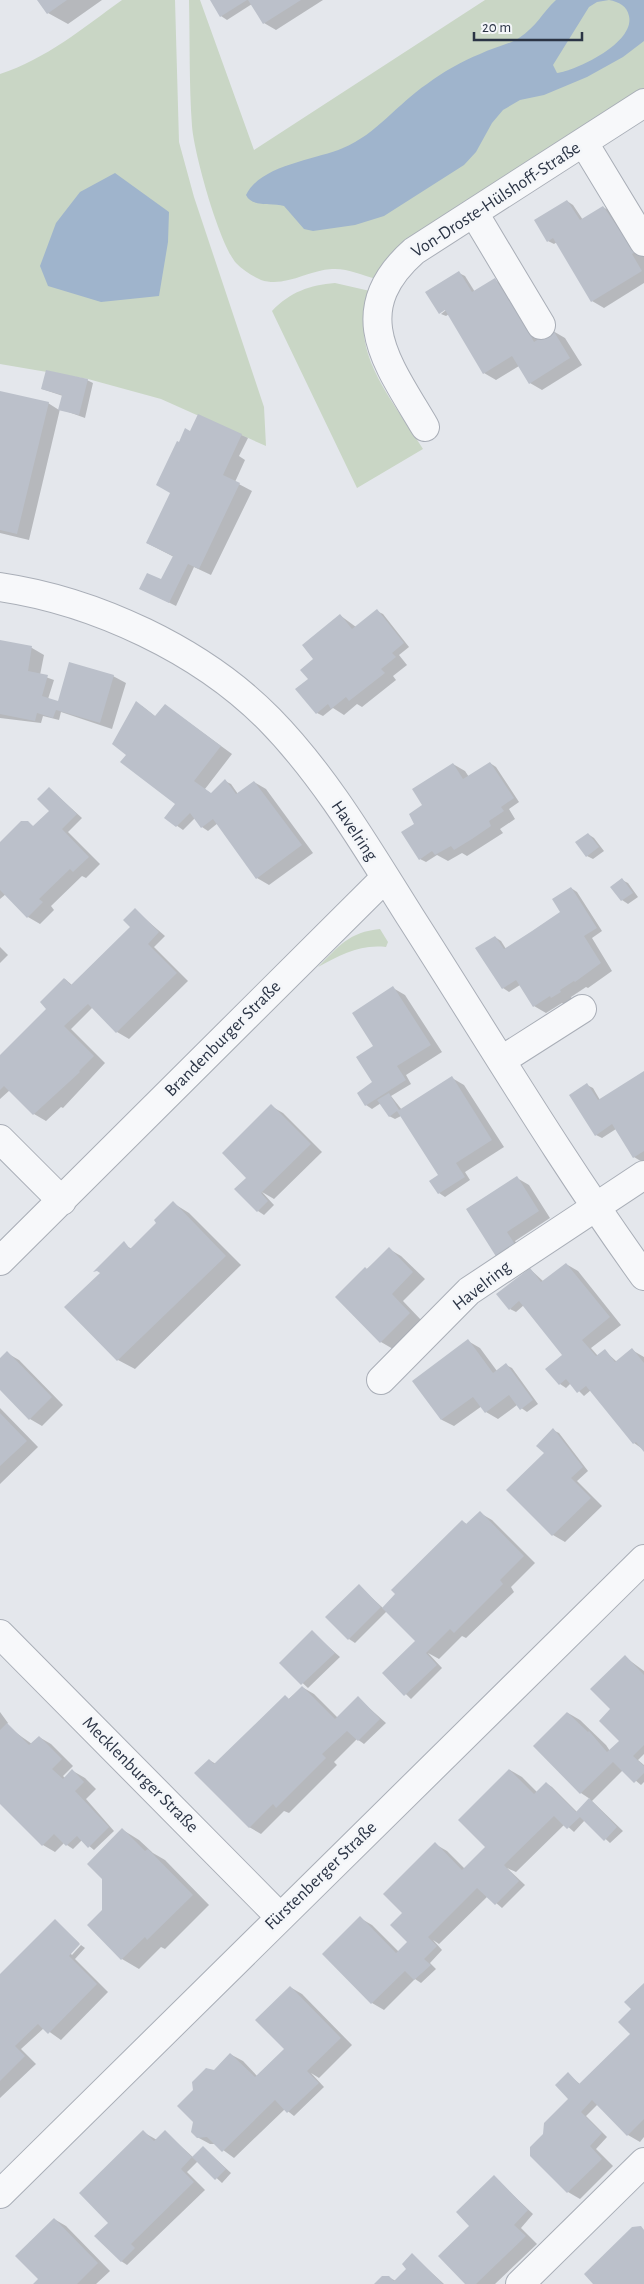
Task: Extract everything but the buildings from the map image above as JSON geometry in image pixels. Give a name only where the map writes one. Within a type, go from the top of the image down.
[{"type":"street","name":"Von-Droste-Hülshoff-Straße","points":[[425,428],[386,360],[378,337],[377,319],[382,290],[401,262],[414,251],[644,103]]},
{"type":"street","points":[[584,143],[644,242]]},
{"type":"street","points":[[474,213],[542,325]]},
{"type":"street","name":"Havelring","points":[[0,587],[26,591],[78,604],[126,624],[181,652],[227,684],[268,717],[299,752],[385,878],[596,1206],[644,1276]]},
{"type":"street","name":"Brandenburger Straße","points":[[0,1261],[385,878]]},
{"type":"street","points":[[502,1060],[582,1009]]},
{"type":"street","points":[[0,1139],[62,1201]]},
{"type":"street","points":[[596,1206],[644,1175]]},
{"type":"street","name":"Havelring","points":[[381,1380],[469,1291],[596,1206]]},
{"type":"street","name":"Fürstenberger Straße","points":[[0,2194],[644,1559]]},
{"type":"street","name":"Mecklenburger Straße","points":[[0,1634],[280,1917]]},
{"type":"street","points":[[520,2284],[644,2162]]},
{"type":"green space","points":[[122,0],[175,0],[179,142],[194,197],[264,407],[266,446],[161,399],[88,379],[0,364],[0,74],[17,68],[49,51]]},
{"type":"green space","points":[[189,0],[200,0],[254,150],[485,0],[644,0],[644,89],[409,242],[376,279],[349,271],[332,269],[279,282],[270,282],[254,277],[236,263],[222,237],[208,197],[197,156],[192,126]]},
{"type":"green space","points":[[335,283],[370,291],[364,333],[371,363],[387,393],[423,449],[357,488],[272,311],[293,294],[309,288]]},
{"type":"green space","points":[[380,929],[388,942],[386,947],[359,949],[318,967],[345,941],[360,933]]},
{"type":"water","points":[[556,0],[609,0],[644,0],[644,41],[623,57],[587,77],[544,95],[520,100],[503,110],[492,123],[476,152],[464,165],[384,216],[355,225],[313,231],[304,229],[284,206],[253,202],[246,195],[253,185],[275,170],[343,148],[355,142],[377,127],[416,92],[440,75],[466,60],[519,38],[530,29]],"holes":[[[609,0],[622,5],[628,13],[628,26],[623,35],[614,45],[591,61],[557,73],[553,65],[589,7],[597,2]]]},
{"type":"water","points":[[115,173],[169,212],[168,242],[159,296],[101,302],[48,286],[40,266],[56,223],[80,192]]}]
